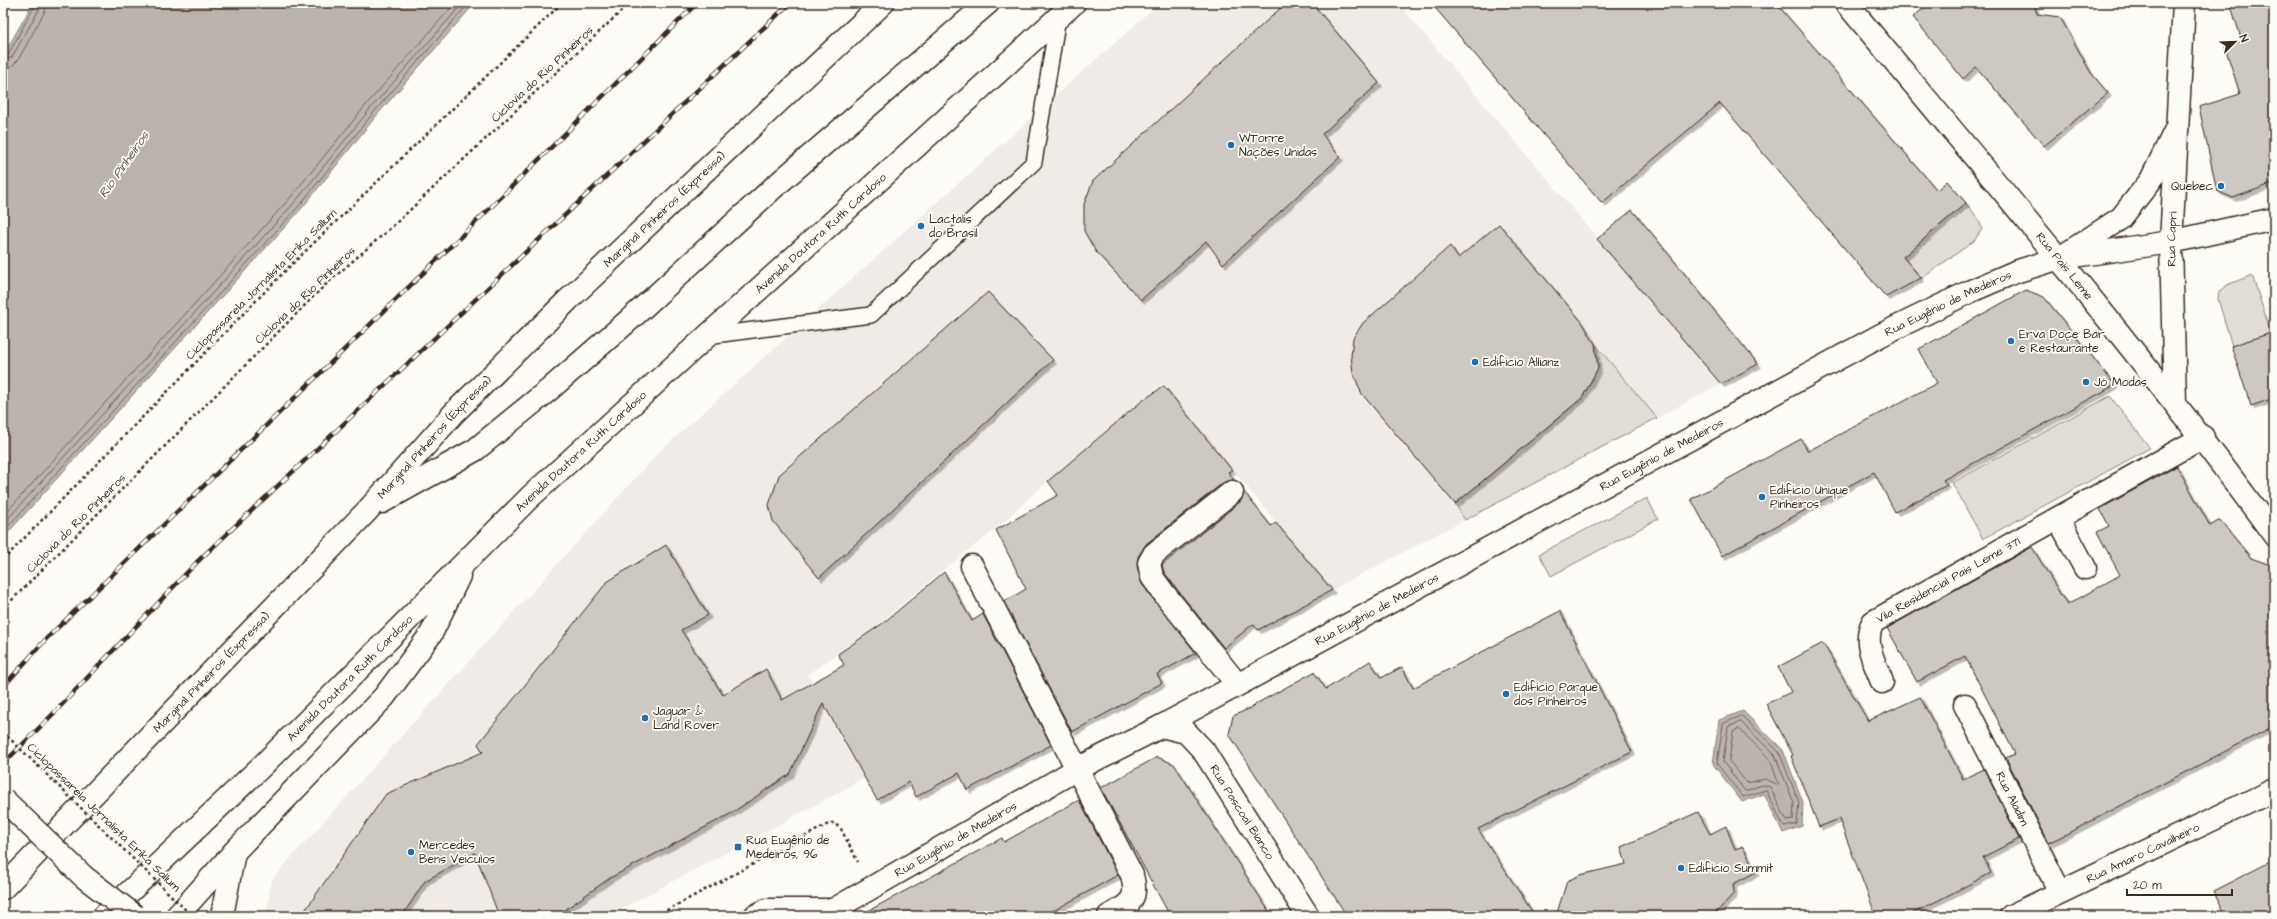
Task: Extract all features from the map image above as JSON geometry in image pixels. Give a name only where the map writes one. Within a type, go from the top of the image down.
[{"type":"main road","name":"Marginal Pinheiros (Expressa)","points":[[3,888],[367,511],[454,413],[568,300],[883,3]]},
{"type":"main road","points":[[367,511],[475,450],[545,394],[642,309],[773,188],[988,3]]},
{"type":"main road","name":"Rua Pais Leme","points":[[1846,3],[2060,258],[2203,437],[2274,535]]},
{"type":"main road","name":"Rua Capri","points":[[2175,403],[2171,242],[2184,3]]},
{"type":"main road","name":"Avenida Doutora Ruth Cardoso","points":[[104,916],[262,766],[530,497],[705,336],[1066,10]]},
{"type":"main road","points":[[2060,258],[2121,218],[2151,180],[2177,127]]},
{"type":"main road","name":"Rua Eugênio de Medeiros","points":[[754,916],[767,910],[830,913],[872,887],[1078,768],[1162,726],[1881,335],[1971,291],[2015,272],[2060,258],[2171,242],[2274,220]]},
{"type":"main road","name":"Vila Residencial Pais Leme 371","points":[[1882,682],[1869,646],[1868,632],[1873,622],[2203,437]]},
{"type":"main road","points":[[1232,492],[1154,554],[1149,563],[1152,577],[1237,684]]},
{"type":"main road","points":[[2058,518],[2085,568]]},
{"type":"main road","points":[[177,916],[235,851],[384,697],[432,634],[465,562]]},
{"type":"main road","points":[[972,566],[1078,768],[1132,875],[1136,889],[1131,902],[1108,916]]},
{"type":"main road","name":"Rua Aladim","points":[[1965,705],[2060,892]]},
{"type":"main road","name":"Rua Pascoal Bianco","points":[[1162,726],[1186,732],[1203,750],[1308,916]]},
{"type":"main road","name":"Rua Amaro Cavalheiro","points":[[2011,916],[2274,790]]},
{"type":"main road","points":[[3,799],[84,877],[135,916]]},
{"type":"main road","points":[[222,916],[235,851]]},
{"type":"main road","points":[[84,877],[109,916]]},
{"type":"lane","points":[[705,336],[871,314],[1034,162],[1066,10]]},
{"type":"path","name":"Ciclopassarela Jornalista Erika Sallum","points":[[3,560],[288,268],[562,3]]},
{"type":"path","name":"Ciclovia do Rio Pinheiros","points":[[3,609],[323,287],[394,225],[630,3]]},
{"type":"path","name":"Ciclopassarela Jornalista Erika Sallum","points":[[3,732],[192,916]]},
{"type":"path","points":[[656,916],[830,823],[834,823],[840,829],[872,887]]},
{"type":"shaded area","points":[[1159,3],[1398,3],[1721,384],[1332,590],[1164,386],[1143,400],[1048,481],[996,529],[943,570],[863,637],[808,674],[864,778],[608,916],[266,916],[272,879],[659,452]]},
{"type":"shaded area","points":[[1966,203],[1979,220],[1982,229],[1974,241],[1921,279],[1903,257]]},
{"type":"shaded area","points":[[2252,275],[2271,333],[2232,346],[2218,299],[2219,292],[2227,285]]},
{"type":"shaded area","points":[[1595,344],[1657,418],[1465,520],[1455,504],[1582,398],[1598,368]]},
{"type":"shaded area","points":[[2110,396],[2150,448],[1983,539],[1952,483]]},
{"type":"shaded area","points":[[1647,498],[1658,519],[1551,576],[1539,554]]},
{"type":"water","name":"Rio Pinheiros","points":[[33,3],[475,3],[377,115],[302,208],[3,538],[3,56]]},
{"type":"water","points":[[1743,711],[1783,750],[1803,802],[1802,826],[1783,833],[1764,794],[1742,802],[1713,764],[1719,720]]},
{"type":"building","name":"WTorre Nações Unidas","points":[[1286,3],[1312,3],[1379,83],[1322,134],[1340,157],[1223,264],[1206,241],[1141,300],[1096,252],[1084,231],[1084,204],[1093,181]]},
{"type":"building","points":[[1431,3],[1776,3],[1937,190],[1947,181],[1966,203],[1903,257],[1921,278],[1886,297],[1720,103],[1602,203]]},
{"type":"building","points":[[1930,3],[2034,3],[2037,14],[2060,17],[2091,73],[2108,93],[2044,146],[1976,67],[1963,79],[1913,17]]},
{"type":"building","points":[[2230,3],[2274,3],[2274,183],[2233,198],[2217,191],[2199,107],[2240,94],[2225,47],[2242,41]]},
{"type":"building","points":[[1632,210],[1758,364],[1721,384],[1597,239]]},
{"type":"building","name":"Edifício Allianz","points":[[1499,224],[1582,322],[1595,344],[1598,368],[1582,398],[1455,504],[1362,394],[1353,373],[1351,356],[1353,338],[1363,323],[1450,246],[1458,258]]},
{"type":"building","points":[[2026,290],[2044,297],[2115,385],[1943,480],[1947,485],[1895,512],[1874,472],[1722,556],[1691,499],[1801,439],[1808,451],[1937,383],[1919,349]]},
{"type":"building","points":[[988,292],[1053,360],[819,578],[773,521],[769,505],[779,475]]},
{"type":"building","points":[[2274,332],[2274,398],[2251,406],[2231,346]]},
{"type":"building","points":[[1164,386],[1232,470],[1228,472],[1234,480],[1224,482],[1146,544],[1138,557],[1137,566],[1142,584],[1196,653],[1157,674],[1162,683],[1072,732],[1004,602],[1026,589],[996,530],[1058,495],[1048,481],[1142,401]]},
{"type":"building","points":[[2177,466],[2210,526],[2220,520],[2251,558],[2274,566],[2274,726],[2049,843],[2006,758],[2015,754],[1965,656],[1917,682],[1887,628],[2032,547],[2067,605],[2120,575],[2097,532],[2109,526],[2100,509]]},
{"type":"building","points":[[1244,492],[1271,526],[1276,523],[1332,590],[1258,630],[1253,624],[1224,648],[1164,572],[1162,565],[1240,502]]},
{"type":"building","points":[[666,545],[708,615],[681,630],[723,695],[766,669],[782,700],[844,665],[838,654],[883,623],[944,572],[972,621],[983,614],[1051,745],[967,790],[959,773],[916,797],[909,782],[877,800],[823,703],[790,774],[730,814],[610,878],[556,916],[499,916],[475,853],[425,881],[402,916],[301,916],[386,794],[483,752],[478,744],[607,582]]},
{"type":"building","points":[[1560,611],[1632,752],[1478,829],[1535,916],[1347,916],[1229,734],[1233,716],[1255,706],[1254,705],[1314,672],[1326,689],[1370,661],[1381,678],[1402,667],[1413,688]]},
{"type":"building","points":[[1823,643],[1868,721],[1920,697],[1963,779],[1984,769],[2019,839],[1983,857],[1991,873],[1908,916],[1876,916],[1839,819],[1819,827],[1791,756],[1793,755],[1766,704],[1791,692],[1778,667]]},
{"type":"building","points":[[1157,757],[1174,764],[1272,916],[1170,916],[1101,788]]},
{"type":"building","points":[[1079,800],[1118,875],[1044,916],[859,916],[1002,838],[1004,842]]},
{"type":"building","name":"Edifício Summit","points":[[1698,812],[1710,834],[1726,826],[1735,850],[1743,847],[1756,872],[1733,884],[1734,893],[1716,913],[1709,916],[1556,916],[1567,881],[1580,875],[1626,864],[1621,847]]},
{"type":"building","points":[[2274,860],[2274,916],[2226,916],[2213,891]]},
{"type":"railway","points":[[3,687],[46,639],[482,216],[697,3]]},
{"type":"railway","points":[[3,764],[53,714],[197,562],[790,3]]},
{"type":"place","name":"WTorre Nações Unidas","points":[[1231,145]]},
{"type":"place","name":"Quebec","points":[[2221,186]]},
{"type":"place","name":"Lactalis do Brasil","points":[[921,226]]},
{"type":"place","name":"Erva Doçe Bar e Restaurante","points":[[2011,341]]},
{"type":"place","name":"Edifício Allianz","points":[[1475,362]]},
{"type":"place","name":"Jó Modas","points":[[2086,382]]},
{"type":"place","name":"Edifício Unique Pinheiros","points":[[1762,497]]},
{"type":"place","name":"Edifício Parque dos Pinheiros","points":[[1506,694]]},
{"type":"place","name":"Jaguar & Land Rover","points":[[645,718]]},
{"type":"place","name":"Rua Eugênio de Medeiros, 96","points":[[738,847]]},
{"type":"place","name":"Mercedes Bens Veiculos","points":[[411,852]]},
{"type":"place","name":"Edifício Summit","points":[[1681,868]]}]
